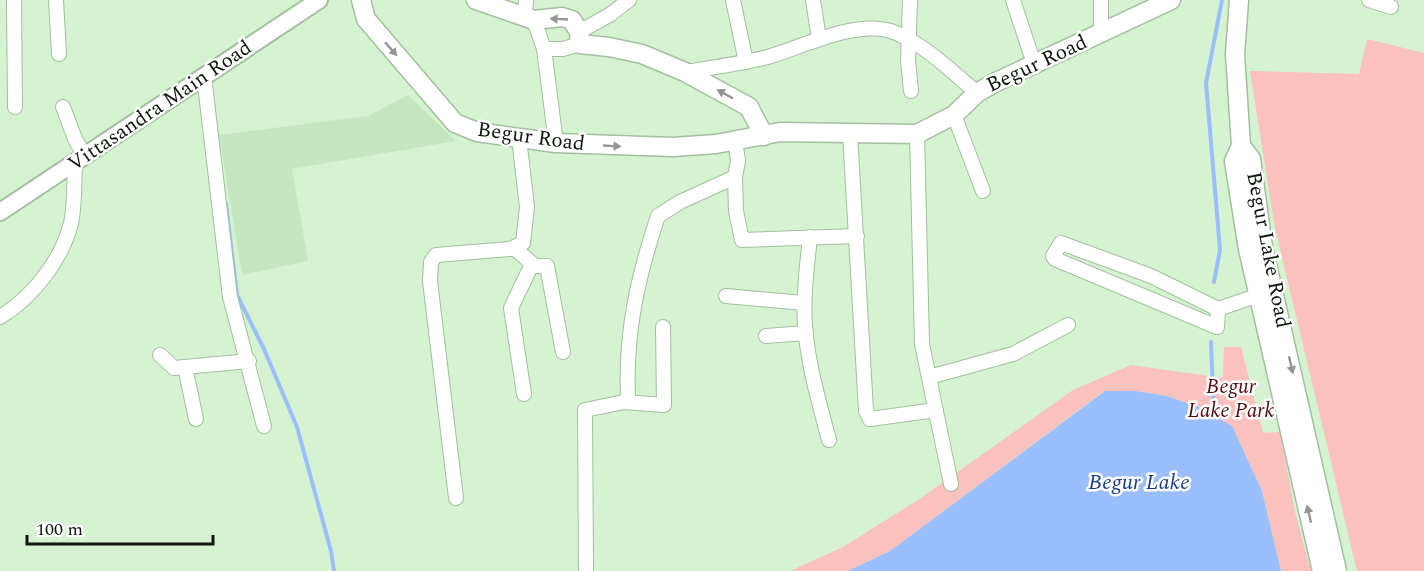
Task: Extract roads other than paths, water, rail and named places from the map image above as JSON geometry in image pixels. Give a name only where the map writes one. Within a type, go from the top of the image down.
[{"type":"main road","name":"Begur Road","points":[[361,0],[366,19],[454,123],[477,132],[556,143],[673,147],[780,132],[917,134],[954,115],[977,93],[1171,0]]},
{"type":"main road","points":[[476,0],[572,20],[580,38],[642,54],[684,72],[748,108],[764,136]]},
{"type":"main road","points":[[1239,0],[1235,54],[1241,146]]},
{"type":"main road","name":"Begur Lake Road","points":[[1276,331],[1259,295],[1248,249],[1234,161],[1241,146],[1251,159],[1276,331],[1325,551],[1337,571]]},
{"type":"main road","name":"Begur Lake Road","points":[[1322,571],[1325,551]]},
{"type":"street","points":[[14,0],[15,107]]},
{"type":"street","points":[[56,0],[58,54]]},
{"type":"street","name":"Vittasandra Main Road","points":[[0,212],[319,0]]},
{"type":"street","points":[[544,49],[563,49],[629,0]]},
{"type":"street","points":[[733,0],[746,62]]},
{"type":"street","points":[[813,0],[819,39]]},
{"type":"street","points":[[910,0],[911,91]]},
{"type":"street","points":[[1013,0],[1035,67]]},
{"type":"street","points":[[1101,0],[1101,34]]},
{"type":"street","points":[[1369,0],[1391,7]]},
{"type":"street","points":[[528,12],[544,49],[556,143]]},
{"type":"street","points":[[684,72],[746,62],[819,39],[872,27],[889,30],[909,41],[940,61],[977,93]]},
{"type":"street","points":[[204,76],[228,284],[264,426]]},
{"type":"street","points":[[0,317],[12,310],[39,285],[66,236],[72,214],[79,159],[75,139],[63,107]]},
{"type":"street","points":[[954,115],[983,191]]},
{"type":"street","points":[[850,133],[866,411],[870,419],[936,410]]},
{"type":"street","points":[[917,134],[921,328],[951,483]]},
{"type":"street","points":[[456,498],[430,281],[431,262],[436,255],[514,248],[523,243],[527,207],[519,138]]},
{"type":"street","points":[[735,140],[738,161],[735,177],[736,211],[742,240],[857,236]]},
{"type":"street","points":[[624,402],[628,397],[630,327],[634,300],[658,216],[680,202],[735,177]]},
{"type":"street","points":[[810,237],[804,303],[806,333],[811,370],[829,440]]},
{"type":"street","points":[[1218,309],[1217,327],[1053,256],[1061,243],[1065,243],[1151,276],[1218,309],[1259,295]]},
{"type":"street","points":[[514,248],[532,264],[547,266],[563,352]]},
{"type":"street","points":[[524,394],[510,308],[532,264]]},
{"type":"street","points":[[726,296],[804,303]]},
{"type":"street","points":[[929,377],[1013,354],[1068,325]]},
{"type":"street","points":[[586,571],[585,411],[624,402],[664,405],[663,327]]},
{"type":"street","points":[[766,336],[806,333]]},
{"type":"street","points":[[160,355],[170,367],[249,361]]},
{"type":"street","points":[[185,367],[196,419]]},
{"type":"water","name":"Begur Lake","points":[[1105,391],[1136,391],[1167,396],[1201,408],[1232,426],[1262,491],[1281,571],[848,571],[890,551]]},
{"type":"waterway","points":[[1214,282],[1220,250],[1206,83],[1222,0]]},
{"type":"waterway","points":[[226,204],[237,295],[264,349],[297,427],[331,551],[334,571]]},
{"type":"waterway","points":[[1211,342],[1214,417]]},
{"type":"park label","name":"Begur Lake Park","points":[[1231,399]]}]
